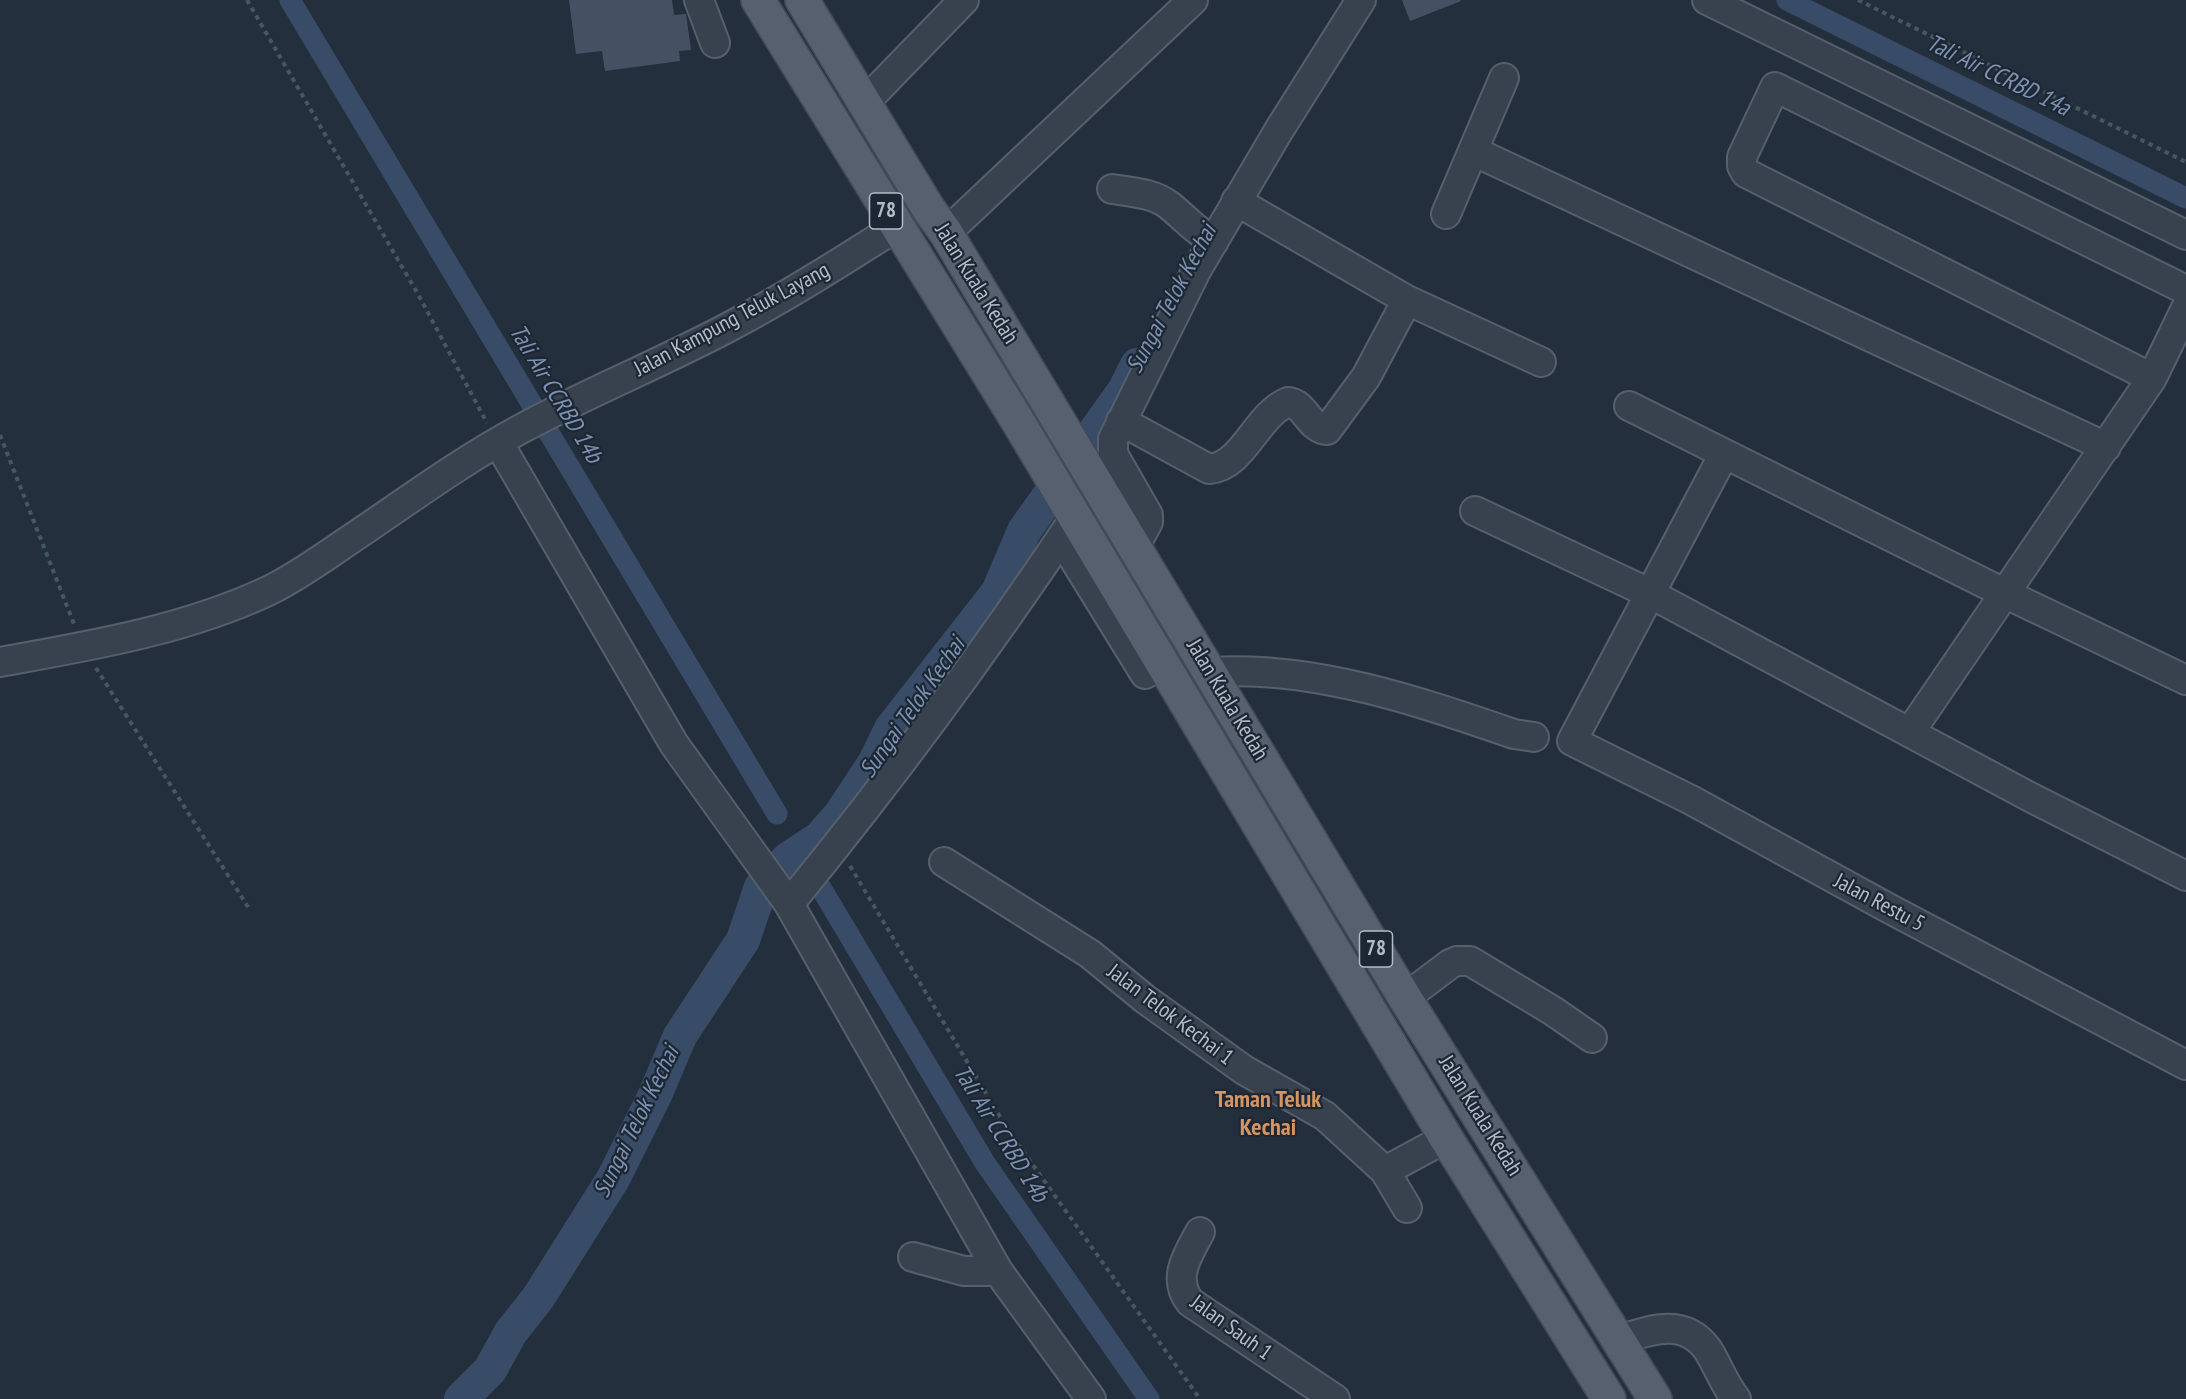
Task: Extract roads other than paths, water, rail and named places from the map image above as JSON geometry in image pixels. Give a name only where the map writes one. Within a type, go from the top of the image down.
[{"type":"main road","name":"Jalan Kuala Kedah","points":[[758,0],[1017,420],[1069,524],[1162,664],[1446,1138],[1609,1399]]},
{"type":"main road","name":"Jalan Kuala Kedah","points":[[802,0],[928,208],[946,233],[1049,401],[1134,548],[1405,998],[1655,1399]]},
{"type":"street","points":[[699,0],[715,43]]},
{"type":"street","points":[[864,103],[964,0]]},
{"type":"street","points":[[946,233],[1192,0]]},
{"type":"street","points":[[1134,548],[1148,522],[1148,514],[1113,454],[1113,439],[1183,295],[1205,236],[1236,201],[1361,0]]},
{"type":"street","points":[[1707,0],[2186,235]]},
{"type":"street","points":[[1446,214],[1504,78]]},
{"type":"street","points":[[2152,378],[1746,173],[1742,166],[1742,157],[1775,87],[2186,290]]},
{"type":"street","points":[[1473,151],[2106,447]]},
{"type":"street","points":[[1112,189],[1148,195],[1161,201],[1205,236]]},
{"type":"street","points":[[1236,201],[1407,300],[1541,362]]},
{"type":"street","name":"Jalan Kampung Teluk Layang","points":[[0,662],[83,647],[232,606],[267,591],[322,559],[504,438],[563,406],[724,329],[798,289],[896,227]]},
{"type":"street","points":[[1121,421],[1209,469],[1223,467],[1270,416],[1288,402],[1298,406],[1318,428],[1327,429],[1366,377],[1407,300]]},
{"type":"street","points":[[1910,732],[2152,378],[2186,308]]},
{"type":"street","points":[[1629,406],[2004,593],[2182,669]]},
{"type":"street","points":[[504,438],[674,744],[728,821],[754,852],[783,896],[998,1271],[1081,1395]]},
{"type":"street","points":[[1649,593],[1724,454]]},
{"type":"street","points":[[1475,511],[1649,593],[2030,797],[2186,876]]},
{"type":"street","points":[[783,896],[837,845],[1000,628],[1069,524]]},
{"type":"street","name":"Jalan Restu 5","points":[[1649,593],[1572,741],[1691,800],[1890,909],[2186,1065]]},
{"type":"street","points":[[1210,672],[1243,670],[1293,674],[1380,693],[1514,734],[1534,737]]},
{"type":"street","name":"Jalan Telok Kechai 1","points":[[944,862],[1090,954],[1145,999],[1244,1070],[1325,1116],[1385,1171],[1407,1208]]},
{"type":"street","points":[[1405,998],[1450,964],[1457,961],[1470,961],[1553,1011],[1592,1038]]},
{"type":"street","points":[[1385,1171],[1446,1138]]},
{"type":"street","name":"Jalan Sauh 1","points":[[1200,1232],[1181,1272],[1180,1284],[1190,1302],[1335,1399]]},
{"type":"street","points":[[913,1257],[964,1271],[998,1271]]},
{"type":"street","points":[[1619,1340],[1669,1327],[1686,1331],[1707,1350],[1736,1399]]},
{"type":"waterway","name":"Tali Air CCRBD 14b","points":[[290,0],[777,814]]},
{"type":"waterway","name":"Tali Air CCRBD 14a","points":[[1787,0],[2186,198]]},
{"type":"waterway","name":"Sungai Telok Kechai","points":[[461,1399],[490,1370],[511,1332],[538,1298],[613,1179],[655,1095],[680,1036],[743,940],[761,887],[788,859],[820,838],[840,815],[875,762],[891,729],[998,592],[1024,531],[1124,391],[1137,365]]},
{"type":"waterway","name":"Tali Air CCRBD 14b","points":[[821,888],[985,1163],[1149,1399]]},
{"type":"district","name":"Taman Teluk Kechai","points":[[1268,1114]]}]
